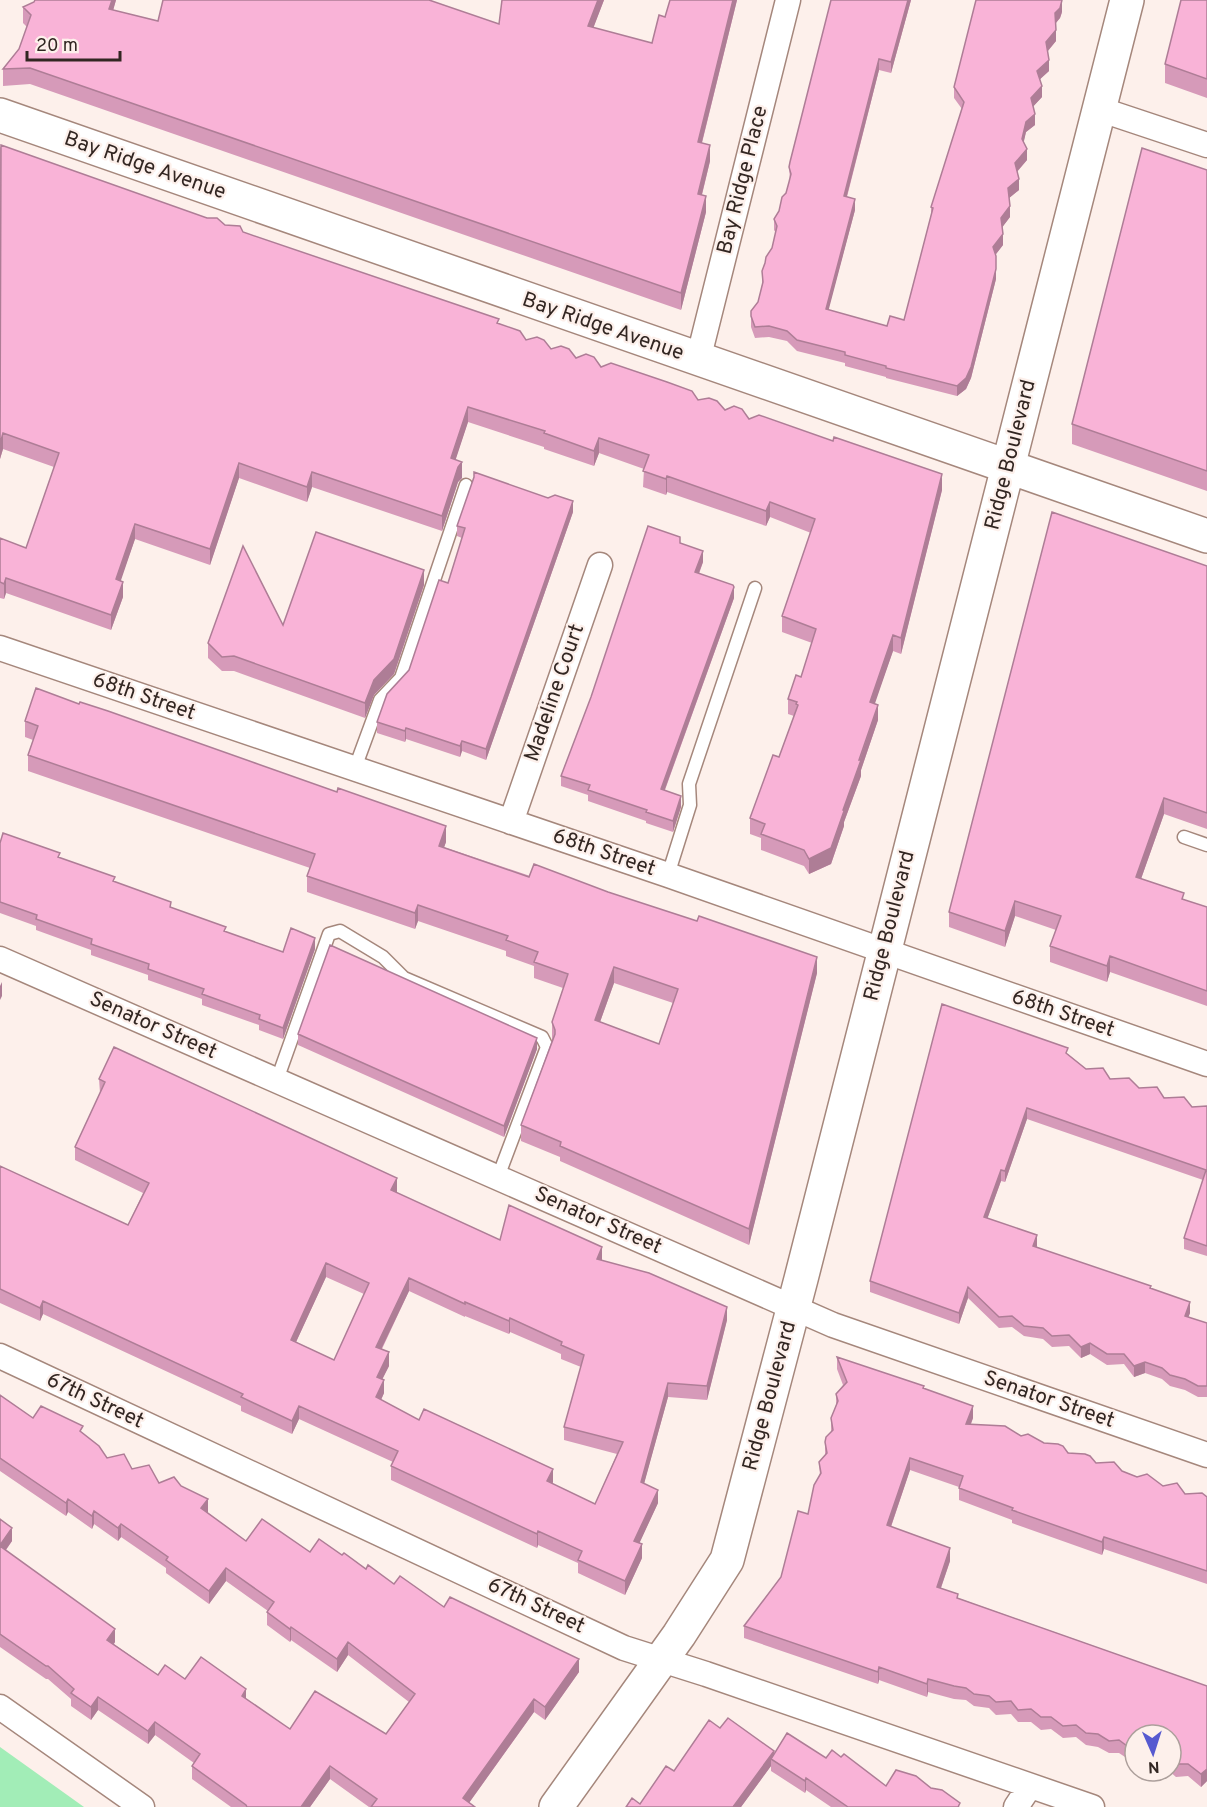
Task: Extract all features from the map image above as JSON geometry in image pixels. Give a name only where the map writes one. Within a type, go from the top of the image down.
[{"type":"street","name":"Bay Ridge Place","points":[[698,360],[788,0]]},
{"type":"street","name":"Ridge Boulevard","points":[[556,1807],[661,1659],[727,1560],[794,1308],[1127,0]]},
{"type":"street","points":[[1100,109],[1207,145]]},
{"type":"street","name":"Bay Ridge Avenue","points":[[0,115],[1207,536]]},
{"type":"street","name":"Madeline Court","points":[[511,822],[600,565]]},
{"type":"street","name":"68th Street","points":[[0,648],[668,875],[1207,1064]]},
{"type":"street","name":"Senator Street","points":[[0,958],[833,1325],[1207,1455]]},
{"type":"street","name":"67th Street","points":[[0,1356],[624,1647],[1092,1807]]},
{"type":"street","points":[[0,1707],[142,1807]]},
{"type":"street","points":[[1016,1807],[1030,1786]]},
{"type":"lane","points":[[355,768],[380,700],[401,678],[466,485]]},
{"type":"lane","points":[[668,875],[690,805],[689,784],[755,588]]},
{"type":"lane","points":[[1184,837],[1207,845]]},
{"type":"lane","points":[[277,1080],[329,934],[340,931],[383,957],[404,978],[542,1037],[547,1047],[498,1177]]},
{"type":"green space","points":[[0,1747],[84,1807],[0,1807]]},
{"type":"building","points":[[35,0],[112,0],[109,9],[158,21],[163,0],[429,0],[499,24],[502,0],[598,0],[588,26],[652,43],[659,15],[665,17],[670,0],[733,0],[698,142],[710,145],[698,194],[706,196],[681,293],[30,68],[3,69],[19,49],[31,15],[23,7]]},
{"type":"building","points":[[831,0],[908,0],[891,62],[879,59],[844,196],[855,199],[826,309],[887,326],[890,316],[904,320],[933,208],[931,207],[964,102],[954,87],[976,0],[1062,0],[1060,8],[1055,13],[1056,30],[1046,42],[1049,60],[1037,71],[1042,86],[1031,98],[1035,114],[1026,122],[1022,139],[1027,149],[1015,163],[1019,179],[1008,188],[1010,206],[1001,218],[1003,234],[993,247],[996,269],[971,367],[966,378],[957,386],[886,368],[886,366],[845,355],[845,352],[797,340],[787,331],[769,326],[755,327],[751,316],[751,311],[758,302],[766,257],[772,248],[777,226],[774,219],[789,182],[790,162]]},
{"type":"building","points":[[1181,0],[1207,0],[1207,79],[1165,64]]},
{"type":"building","points":[[1,145],[207,218],[217,218],[225,225],[240,226],[243,232],[499,319],[497,323],[520,331],[526,340],[537,337],[544,340],[551,349],[561,346],[569,349],[576,358],[586,354],[594,357],[601,367],[611,363],[667,382],[692,391],[698,400],[709,398],[717,401],[725,410],[734,406],[742,409],[749,419],[759,415],[833,441],[834,437],[942,474],[901,638],[893,635],[870,702],[878,705],[831,848],[809,859],[804,850],[761,834],[765,824],[750,818],[773,755],[779,757],[798,705],[797,702],[788,699],[796,675],[801,677],[816,629],[782,616],[815,519],[770,502],[766,511],[667,476],[666,479],[643,471],[649,455],[599,438],[594,451],[544,433],[545,431],[468,407],[451,458],[462,462],[458,467],[442,516],[312,472],[307,487],[239,463],[210,549],[135,524],[116,579],[123,582],[111,615],[6,578],[4,584],[0,582],[0,538],[26,548],[59,453],[3,433],[0,444]]},
{"type":"building","points":[[1142,148],[1207,170],[1207,471],[1072,424]]},
{"type":"building","points":[[474,472],[548,498],[555,495],[573,501],[486,749],[462,741],[460,746],[406,728],[405,731],[377,722],[387,694],[409,670],[439,580],[448,583],[465,528],[457,526]]},
{"type":"building","points":[[1052,512],[1207,566],[1207,813],[1164,798],[1136,877],[1184,893],[1182,899],[1207,907],[1207,991],[1110,956],[1107,966],[1050,946],[1061,916],[1015,901],[1005,931],[949,912]]},
{"type":"building","points":[[648,526],[680,537],[680,543],[703,551],[695,572],[734,587],[661,789],[681,796],[673,821],[588,790],[590,785],[561,776],[591,697]]},
{"type":"building","points":[[316,532],[424,570],[394,659],[374,680],[365,703],[234,656],[222,657],[208,643],[243,546],[283,625]]},
{"type":"building","points":[[36,688],[337,792],[338,788],[446,826],[439,846],[529,877],[534,864],[608,892],[697,921],[699,916],[817,957],[749,1229],[560,1146],[561,1142],[521,1125],[555,1034],[552,1022],[568,974],[534,962],[538,952],[506,940],[508,936],[418,905],[415,913],[307,876],[315,854],[28,755],[38,726],[25,721]],"holes":[[[614,967],[678,989],[659,1044],[595,1020]]]},
{"type":"building","points":[[3,833],[60,853],[58,857],[115,877],[113,881],[171,902],[170,907],[226,927],[224,931],[283,952],[291,928],[315,938],[283,1028],[259,1019],[260,1015],[202,994],[204,989],[148,969],[149,964],[91,944],[92,939],[36,919],[37,915],[0,902],[0,843]]},
{"type":"building","points":[[330,945],[537,1038],[504,1126],[298,1034]]},
{"type":"building","points":[[942,1004],[1068,1048],[1066,1053],[1086,1069],[1103,1068],[1110,1079],[1129,1078],[1139,1088],[1157,1087],[1164,1098],[1184,1097],[1192,1107],[1207,1106],[1207,1246],[1184,1238],[1206,1170],[1027,1108],[1005,1171],[1001,1170],[984,1217],[1037,1235],[1033,1246],[1151,1286],[1150,1288],[1190,1302],[1185,1316],[1207,1323],[1207,1386],[1198,1386],[1145,1362],[1134,1366],[1124,1354],[1107,1354],[1090,1343],[1081,1347],[1069,1335],[1052,1336],[1043,1328],[1024,1326],[1012,1316],[999,1317],[968,1287],[959,1313],[870,1281]]},
{"type":"building","points":[[114,1047],[397,1178],[391,1190],[500,1240],[509,1205],[602,1247],[597,1259],[649,1273],[727,1307],[707,1386],[668,1383],[641,1482],[658,1490],[634,1541],[642,1544],[625,1581],[578,1560],[582,1551],[538,1531],[537,1534],[391,1466],[398,1451],[299,1406],[292,1421],[241,1397],[243,1394],[43,1301],[40,1308],[0,1289],[0,1166],[128,1225],[149,1183],[75,1147],[105,1082],[99,1079]],"holes":[[[326,1263],[369,1283],[334,1360],[291,1340]],[[409,1278],[465,1304],[465,1302],[509,1321],[510,1318],[584,1355],[564,1427],[623,1442],[595,1504],[547,1481],[553,1469],[424,1409],[419,1420],[376,1397],[384,1380],[377,1377],[389,1352],[376,1347]]]},
{"type":"building","points":[[837,1357],[924,1386],[923,1388],[973,1406],[966,1424],[1005,1426],[1021,1436],[1028,1434],[1044,1443],[1063,1446],[1068,1453],[1090,1456],[1096,1463],[1114,1462],[1122,1471],[1137,1477],[1147,1474],[1163,1486],[1177,1483],[1185,1494],[1202,1493],[1207,1497],[1207,1571],[1104,1537],[1102,1542],[1012,1510],[1013,1508],[959,1488],[963,1476],[910,1458],[887,1525],[950,1548],[937,1587],[958,1594],[957,1598],[1207,1686],[1207,1769],[1201,1774],[1188,1764],[1183,1764],[1183,1723],[1123,1723],[1123,1743],[1119,1740],[1109,1741],[1098,1734],[1086,1733],[1076,1725],[1063,1726],[1051,1717],[1041,1717],[1031,1709],[1018,1710],[1011,1701],[996,1702],[989,1696],[974,1694],[966,1688],[928,1679],[927,1684],[879,1667],[878,1672],[744,1626],[781,1577],[798,1511],[808,1514],[814,1485],[821,1473],[819,1462],[827,1453],[826,1437],[833,1430],[831,1418],[838,1401],[836,1394],[847,1382]]},
{"type":"building","points":[[0,1395],[33,1418],[41,1406],[83,1426],[80,1431],[99,1446],[107,1458],[124,1454],[132,1469],[149,1465],[159,1483],[174,1477],[181,1486],[208,1499],[201,1508],[246,1541],[262,1519],[310,1552],[319,1539],[366,1569],[368,1565],[394,1584],[400,1576],[444,1607],[450,1597],[579,1659],[545,1707],[534,1699],[463,1798],[475,1807],[371,1807],[377,1799],[330,1766],[301,1807],[247,1807],[192,1766],[200,1754],[155,1722],[148,1731],[98,1697],[91,1707],[71,1693],[74,1689],[48,1666],[0,1634],[0,1546],[115,1629],[107,1640],[158,1675],[165,1665],[185,1679],[201,1657],[246,1689],[242,1696],[290,1729],[315,1691],[386,1734],[415,1694],[348,1642],[337,1659],[291,1627],[290,1629],[267,1612],[274,1602],[226,1568],[209,1591],[166,1560],[168,1557],[121,1524],[118,1528],[94,1511],[92,1516],[68,1499],[66,1503],[0,1458]]},
{"type":"building","points":[[0,1519],[12,1528],[0,1545]]},
{"type":"building","points":[[728,1718],[774,1751],[733,1807],[626,1807],[632,1798],[640,1804],[666,1766],[674,1771],[709,1720],[720,1728]]},
{"type":"building","points":[[787,1733],[826,1758],[832,1750],[841,1757],[844,1754],[886,1786],[896,1770],[916,1776],[931,1788],[942,1790],[960,1803],[958,1807],[848,1807],[806,1778],[805,1781],[771,1759]]}]
